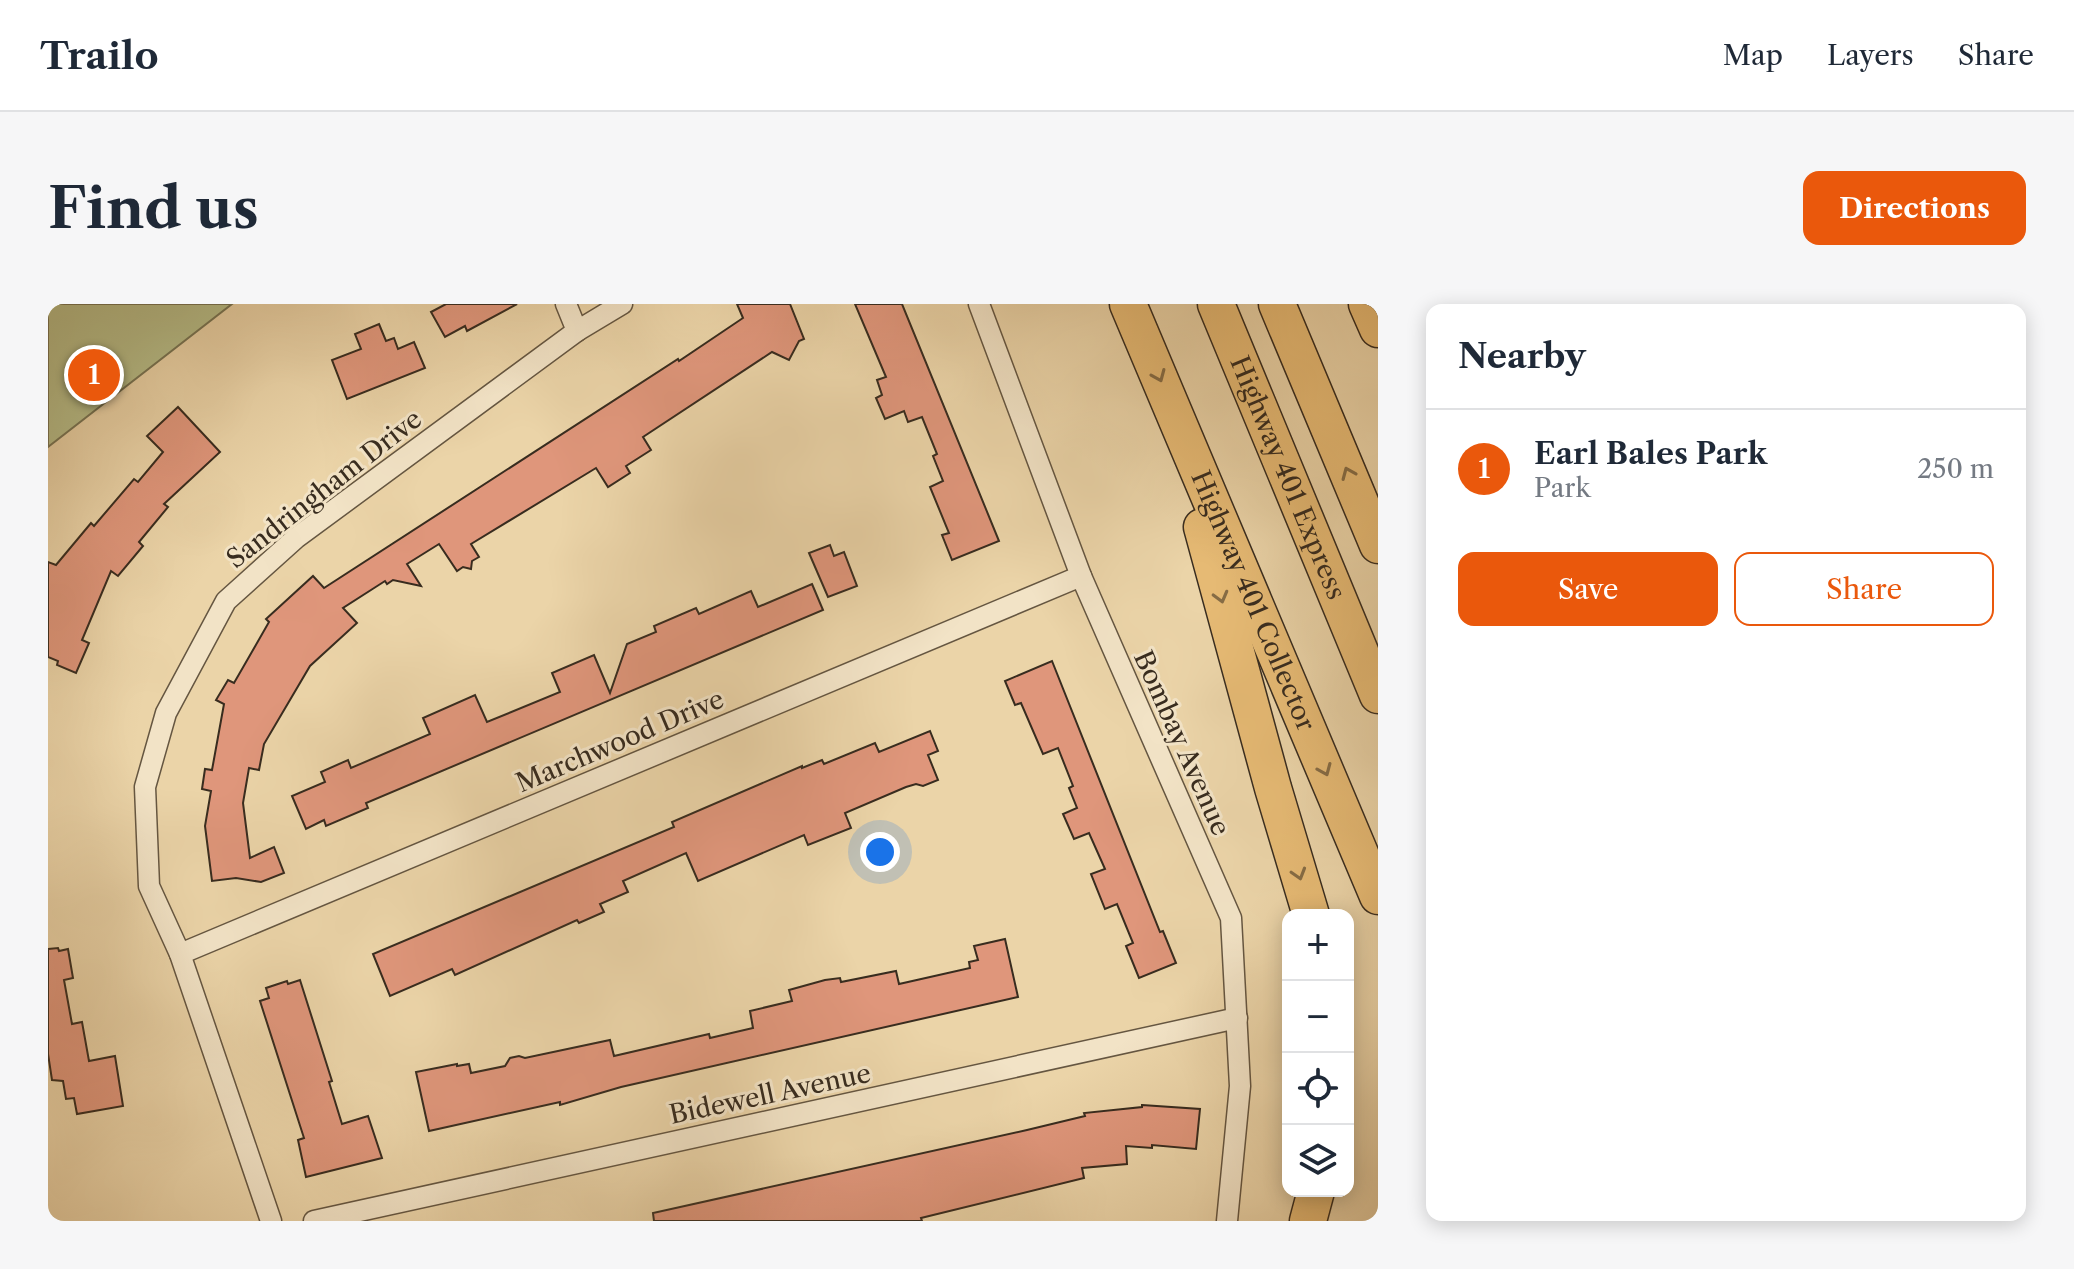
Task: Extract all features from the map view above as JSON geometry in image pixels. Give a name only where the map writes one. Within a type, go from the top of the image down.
[{"type":"highway","name":"Highway 401 Collector","points":[[1128,304],[1378,896]]},
{"type":"highway","name":"Highway 401 Express","points":[[1216,304],[1378,695]]},
{"type":"highway","points":[[1277,304],[1378,545]]},
{"type":"highway","points":[[1367,304],[1378,329]]},
{"type":"highway","points":[[1197,466],[1198,510],[1309,909]]},
{"type":"highway","points":[[1308,1221],[1314,1197]]},
{"type":"street","points":[[566,304],[577,331]]},
{"type":"street","name":"Sandringham Drive","points":[[271,1221],[180,954],[149,886],[145,787],[166,713],[226,601],[296,538],[577,331],[622,304]]},
{"type":"street","name":"Bombay Avenue","points":[[979,304],[1081,576],[1231,918],[1240,1086],[1227,1221]]},
{"type":"street","name":"Marchwood Drive","points":[[180,954],[1081,576]]},
{"type":"street","name":"Bidewell Avenue","points":[[314,1221],[1237,1018]]},
{"type":"green space","points":[[48,304],[232,304],[48,447]]},
{"type":"building","points":[[446,304],[517,304],[467,331],[465,326],[445,337],[431,312]]},
{"type":"building","points":[[737,304],[790,304],[804,339],[799,341],[789,360],[772,352],[643,437],[651,450],[626,466],[630,473],[608,487],[596,468],[471,544],[479,557],[472,561],[471,569],[463,567],[457,571],[439,544],[407,564],[421,586],[393,580],[387,584],[385,581],[343,608],[357,623],[310,666],[264,744],[259,770],[249,768],[243,803],[250,858],[274,847],[284,873],[261,882],[236,878],[212,881],[205,826],[211,791],[202,789],[205,769],[212,770],[224,704],[216,700],[228,680],[234,683],[269,622],[266,619],[313,576],[324,588],[679,361],[743,318]]},
{"type":"building","points":[[855,304],[902,304],[999,541],[952,560],[942,535],[949,533],[930,487],[943,481],[933,456],[937,454],[922,417],[908,422],[904,411],[885,419],[876,398],[882,395],[877,380],[886,377]]},
{"type":"building","points":[[379,324],[386,341],[394,338],[398,349],[414,342],[425,368],[347,399],[332,360],[361,349],[355,334]]},
{"type":"building","points":[[178,407],[220,452],[164,504],[168,507],[139,542],[143,546],[118,576],[111,571],[82,640],[89,643],[76,673],[57,665],[58,661],[48,657],[48,562],[56,565],[134,479],[138,482],[163,452],[147,436]]},
{"type":"building","points":[[830,545],[834,556],[844,552],[857,586],[828,597],[809,553]]},
{"type":"building","points":[[812,584],[823,610],[366,803],[368,808],[326,826],[324,820],[306,829],[292,796],[325,782],[321,772],[348,760],[351,768],[430,734],[423,718],[475,695],[487,722],[560,692],[552,673],[594,655],[610,693],[627,644],[656,632],[654,626],[696,608],[699,614],[751,591],[758,607]]},
{"type":"building","points":[[1052,661],[1160,932],[1163,931],[1176,963],[1139,978],[1126,946],[1133,943],[1117,904],[1105,909],[1091,874],[1105,869],[1089,833],[1074,839],[1063,814],[1077,808],[1069,788],[1073,786],[1058,748],[1043,754],[1021,703],[1015,705],[1005,681]]},
{"type":"building","points":[[930,731],[938,751],[928,755],[938,780],[923,786],[916,784],[906,787],[845,813],[851,828],[808,845],[804,835],[698,881],[686,853],[623,881],[628,892],[600,904],[604,912],[579,923],[577,920],[455,975],[452,969],[390,996],[373,954],[674,827],[672,822],[802,766],[822,760],[824,764],[875,743],[879,752]]},
{"type":"building","points":[[1005,939],[1018,997],[621,1087],[560,1105],[560,1102],[429,1131],[416,1072],[469,1064],[471,1073],[505,1066],[510,1058],[525,1058],[610,1040],[614,1056],[709,1034],[710,1038],[753,1028],[750,1011],[792,1001],[789,990],[825,980],[840,978],[841,982],[896,971],[899,984],[970,968],[969,962],[978,960],[974,946]]},
{"type":"building","points":[[58,948],[59,951],[68,949],[73,978],[64,980],[72,1024],[82,1022],[89,1061],[115,1056],[123,1106],[77,1114],[74,1098],[66,1099],[63,1081],[52,1080],[48,1054],[48,949]]},
{"type":"building","points":[[300,980],[332,1081],[329,1082],[342,1124],[368,1116],[382,1158],[306,1177],[298,1140],[304,1138],[260,1001],[269,998],[266,988]]},
{"type":"building","points":[[1142,1105],[1200,1109],[1196,1149],[1126,1146],[1127,1164],[1082,1168],[1084,1178],[921,1218],[922,1221],[654,1221],[653,1213],[1027,1130],[1085,1116],[1084,1113]]},
{"type":"place","name":"Earl Bales Park","points":[[94,375]]}]
